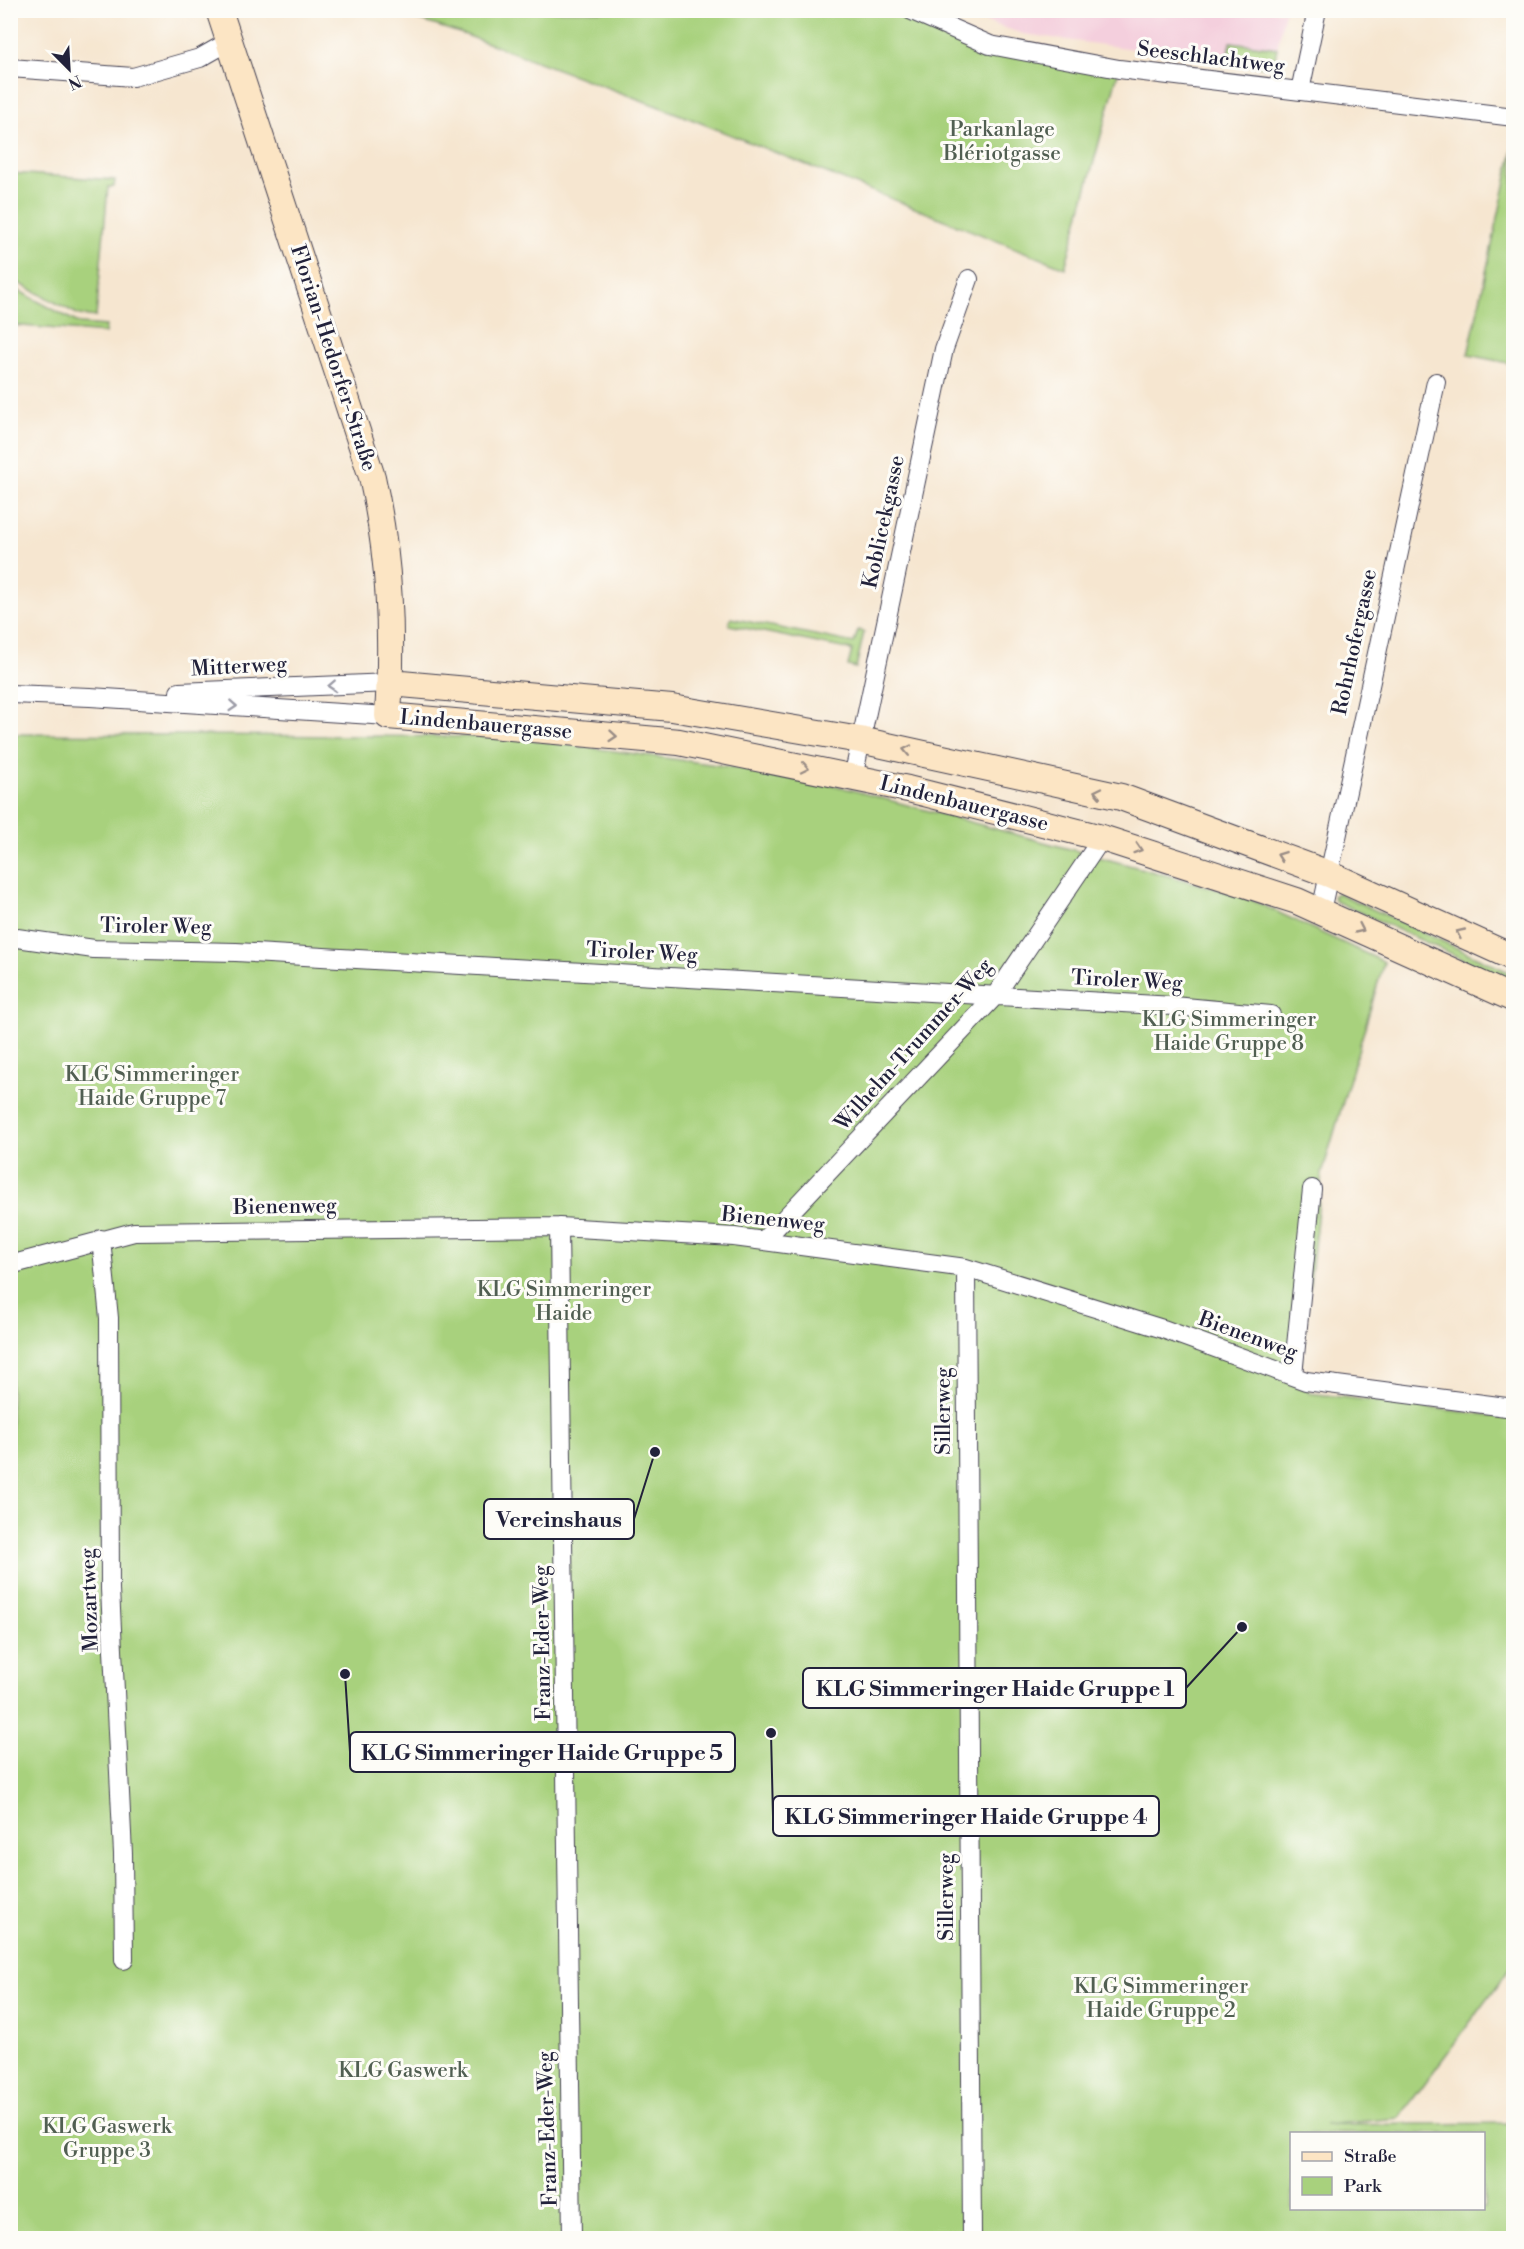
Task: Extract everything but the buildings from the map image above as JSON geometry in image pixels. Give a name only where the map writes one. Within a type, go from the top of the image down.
[{"type":"street","name":"Florian-Hedorfer-Straße","points":[[219,10],[372,477],[384,535],[390,608],[388,716]]},
{"type":"street","name":"Seeschlachtweg","points":[[910,10],[990,45],[1175,77],[1514,117]]},
{"type":"street","points":[[1300,91],[1317,10]]},
{"type":"street","points":[[10,68],[133,77],[200,58],[230,41]]},
{"type":"street","name":"Koblicekgasse","points":[[853,778],[944,349],[969,279]]},
{"type":"street","name":"Rohrhofergasse","points":[[1321,911],[1436,382]]},
{"type":"street","name":"Mitterweg","points":[[90,697],[390,683]]},
{"type":"street","name":"Lindenbauergasse","points":[[390,683],[672,708],[860,740],[1121,797],[1329,874],[1514,958]]},
{"type":"street","name":"Mitterweg","points":[[10,694],[388,716]]},
{"type":"street","name":"Lindenbauergasse","points":[[388,716],[679,742],[853,778],[1102,838],[1321,911],[1514,999]]},
{"type":"street","name":"Wilhelm-Trummer-Weg","points":[[764,1240],[995,996],[1102,838]]},
{"type":"street","name":"Tiroler Weg","points":[[10,937],[94,949],[236,952],[1174,1006],[1271,1015]]},
{"type":"street","points":[[1293,1376],[1312,1188]]},
{"type":"street","name":"Bienenweg","points":[[10,1265],[134,1232],[559,1227],[764,1240],[966,1268],[1163,1329],[1306,1381],[1514,1408]]},
{"type":"street","name":"Franz-Eder-Weg","points":[[559,1227],[572,2238]]},
{"type":"street","name":"Mozartweg","points":[[101,1239],[109,1318],[110,1589],[122,1832],[124,1960]]},
{"type":"street","name":"Sillerweg","points":[[966,1268],[972,2238]]},
{"type":"shaded area","points":[[954,11],[1285,11],[1275,59],[1266,67],[1023,34]]},
{"type":"green space","name":"Parkanlage Blériotgasse","points":[[390,11],[910,11],[990,45],[1119,69],[1065,268],[681,115],[466,35]]},
{"type":"green space","points":[[1231,42],[1277,48],[1275,59],[1266,67],[1227,62]]},
{"type":"green space","points":[[1513,149],[1514,364],[1468,355]]},
{"type":"green space","points":[[10,173],[115,180],[114,187],[108,187],[96,317],[79,315],[11,279]]},
{"type":"green space","points":[[10,286],[80,324],[106,326],[105,333],[11,325]]},
{"type":"green space","points":[[731,618],[854,643],[858,630],[864,632],[856,668],[848,666],[852,650],[729,625]]},
{"type":"green space","name":"KLG Simmeringer Haide","points":[[11,734],[512,737],[804,777],[1243,896],[1384,962],[1322,1174],[1300,1373],[1309,1393],[1513,1418],[1514,1963],[1399,2118],[1324,2125],[1513,2123],[1513,2238],[11,2238]]},
{"type":"green space","points":[[1338,893],[1513,974],[1513,982],[1335,901],[1333,896]]},
{"type":"place","name":"Vereinshaus","points":[[655,1452]]},
{"type":"place","name":"KLG Simmeringer Haide Gruppe 1","points":[[1242,1627]]},
{"type":"place","name":"KLG Simmeringer Haide Gruppe 5","points":[[345,1674]]},
{"type":"place","name":"KLG Simmeringer Haide Gruppe 4","points":[[771,1733]]},
{"type":"park label","name":"KLG Simmeringer Haide Gruppe 8","points":[[1229,1032]]},
{"type":"park label","name":"KLG Simmeringer Haide Gruppe 7","points":[[152,1087]]},
{"type":"park label","name":"KLG Simmeringer Haide Gruppe 2","points":[[1161,1999]]},
{"type":"park label","name":"KLG Gaswerk","points":[[403,2071]]},
{"type":"park label","name":"KLG Gaswerk Gruppe 3","points":[[107,2139]]}]
